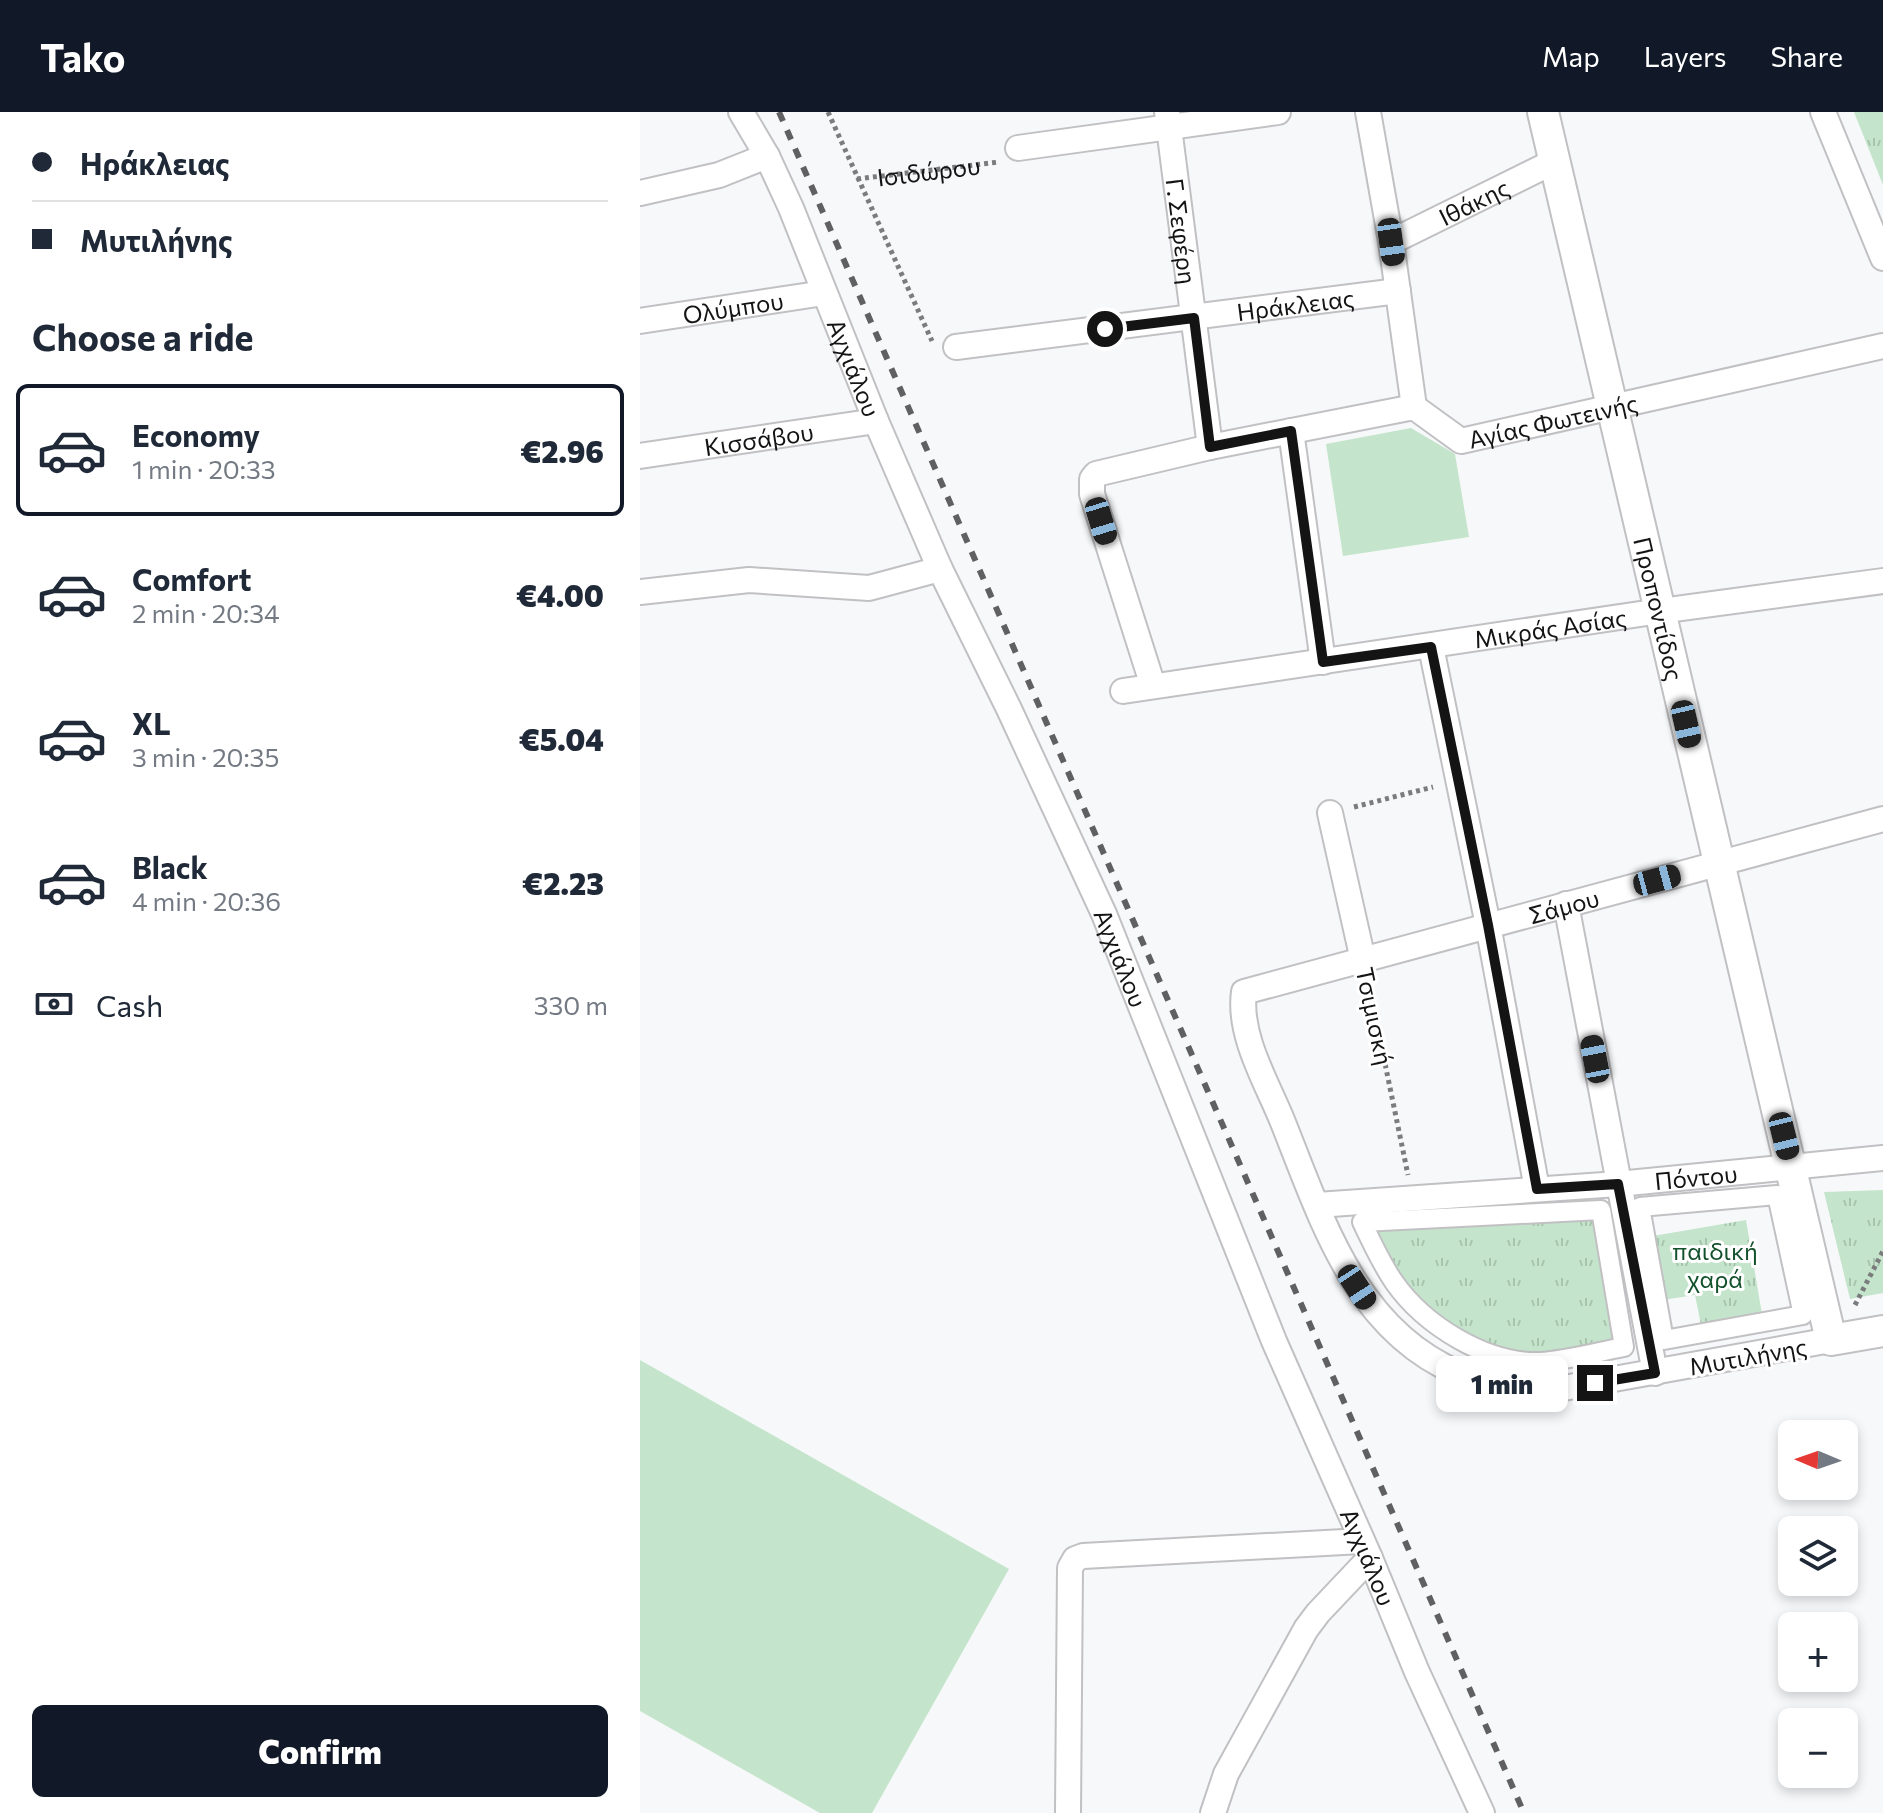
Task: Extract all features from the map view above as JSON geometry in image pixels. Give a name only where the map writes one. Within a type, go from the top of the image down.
[{"type":"street","name":"Αγχιάλου","points":[[741,112],[767,156],[791,208],[876,421],[940,569],[1104,914],[1274,1341],[1417,1672],[1482,1813]]},
{"type":"street","points":[[1018,148],[1168,119],[1278,112]]},
{"type":"street","points":[[1153,686],[1092,494],[1092,479],[1096,474],[1210,447],[1414,407],[1391,242],[1368,112]]},
{"type":"street","name":"Προποντίδος","points":[[1543,112],[1831,1340]]},
{"type":"street","points":[[1823,112],[1883,258]]},
{"type":"street","name":"Γ. Σεφέρη","points":[[1168,119],[1210,447]]},
{"type":"street","points":[[640,193],[719,175],[767,156]]},
{"type":"street","name":"Ιθάκης","points":[[1391,242],[1555,161]]},
{"type":"street","name":"Ηράκλειας","points":[[956,347],[1398,291]]},
{"type":"street","name":"Ολύμπου","points":[[640,321],[824,293]]},
{"type":"street","name":"Αγίας Φωτεινής","points":[[1414,407],[1461,441],[1883,346]]},
{"type":"street","name":"Κισσάβου","points":[[640,456],[876,421]]},
{"type":"street","points":[[1291,431],[1323,662]]},
{"type":"street","points":[[640,592],[749,580],[869,588],[940,569]]},
{"type":"street","name":"Μικράς Ασίας","points":[[1123,691],[1883,581]]},
{"type":"street","points":[[1431,647],[1460,781],[1537,1189]]},
{"type":"street","name":"Τσιμισκή","points":[[1330,813],[1363,960]]},
{"type":"street","name":"Σάμου","points":[[1244,992],[1883,819]]},
{"type":"street","points":[[1566,904],[1655,1373]]},
{"type":"street","name":"Μυτιλήνης","points":[[1244,992],[1242,1006],[1248,1032],[1317,1205],[1347,1270],[1375,1312],[1411,1347],[1447,1369],[1486,1384],[1529,1391],[1565,1388],[1883,1331]]},
{"type":"street","name":"Πόντου","points":[[1317,1205],[1618,1184],[1883,1158]]},
{"type":"street","points":[[1777,1195],[1803,1315],[1664,1340],[1640,1207],[1777,1195]]},
{"type":"street","points":[[1601,1210],[1624,1347],[1538,1362],[1500,1357],[1472,1345],[1434,1322],[1403,1293],[1381,1260],[1362,1222],[1601,1210]]},
{"type":"street","points":[[1068,1813],[1070,1568],[1075,1559],[1083,1556],[1366,1550]]},
{"type":"street","points":[[1213,1813],[1226,1774],[1306,1629],[1366,1550]]},
{"type":"path","points":[[828,112],[934,343],[956,347]]},
{"type":"path","name":"Ισιδώρου","points":[[857,179],[998,163],[1007,160],[1018,148]]},
{"type":"path","points":[[1330,813],[1460,781]]},
{"type":"path","name":"Τσιμισκή","points":[[1363,960],[1413,1199]]},
{"type":"green space","points":[[1854,112],[1883,112],[1883,185]]},
{"type":"green space","points":[[1411,428],[1455,454],[1469,537],[1343,556],[1326,444]]},
{"type":"green space","points":[[1883,1190],[1883,1293],[1850,1299],[1824,1192]]},
{"type":"green space","points":[[1597,1214],[1619,1341],[1545,1354],[1526,1354],[1487,1344],[1467,1336],[1432,1313],[1404,1285],[1369,1226]]},
{"type":"green space","name":"παιδική χαρά","points":[[1746,1220],[1762,1314],[1701,1325],[1695,1295],[1663,1300],[1653,1236]]},
{"type":"green space","points":[[640,1360],[1009,1569],[872,1813],[820,1813],[640,1711]]},
{"type":"railway","points":[[779,112],[1524,1813]]},
{"type":"route","points":[[1105,329],[1194,318],[1210,447],[1291,431],[1323,662],[1431,647],[1460,781],[1537,1189],[1618,1184],[1655,1373],[1595,1383]]}]
